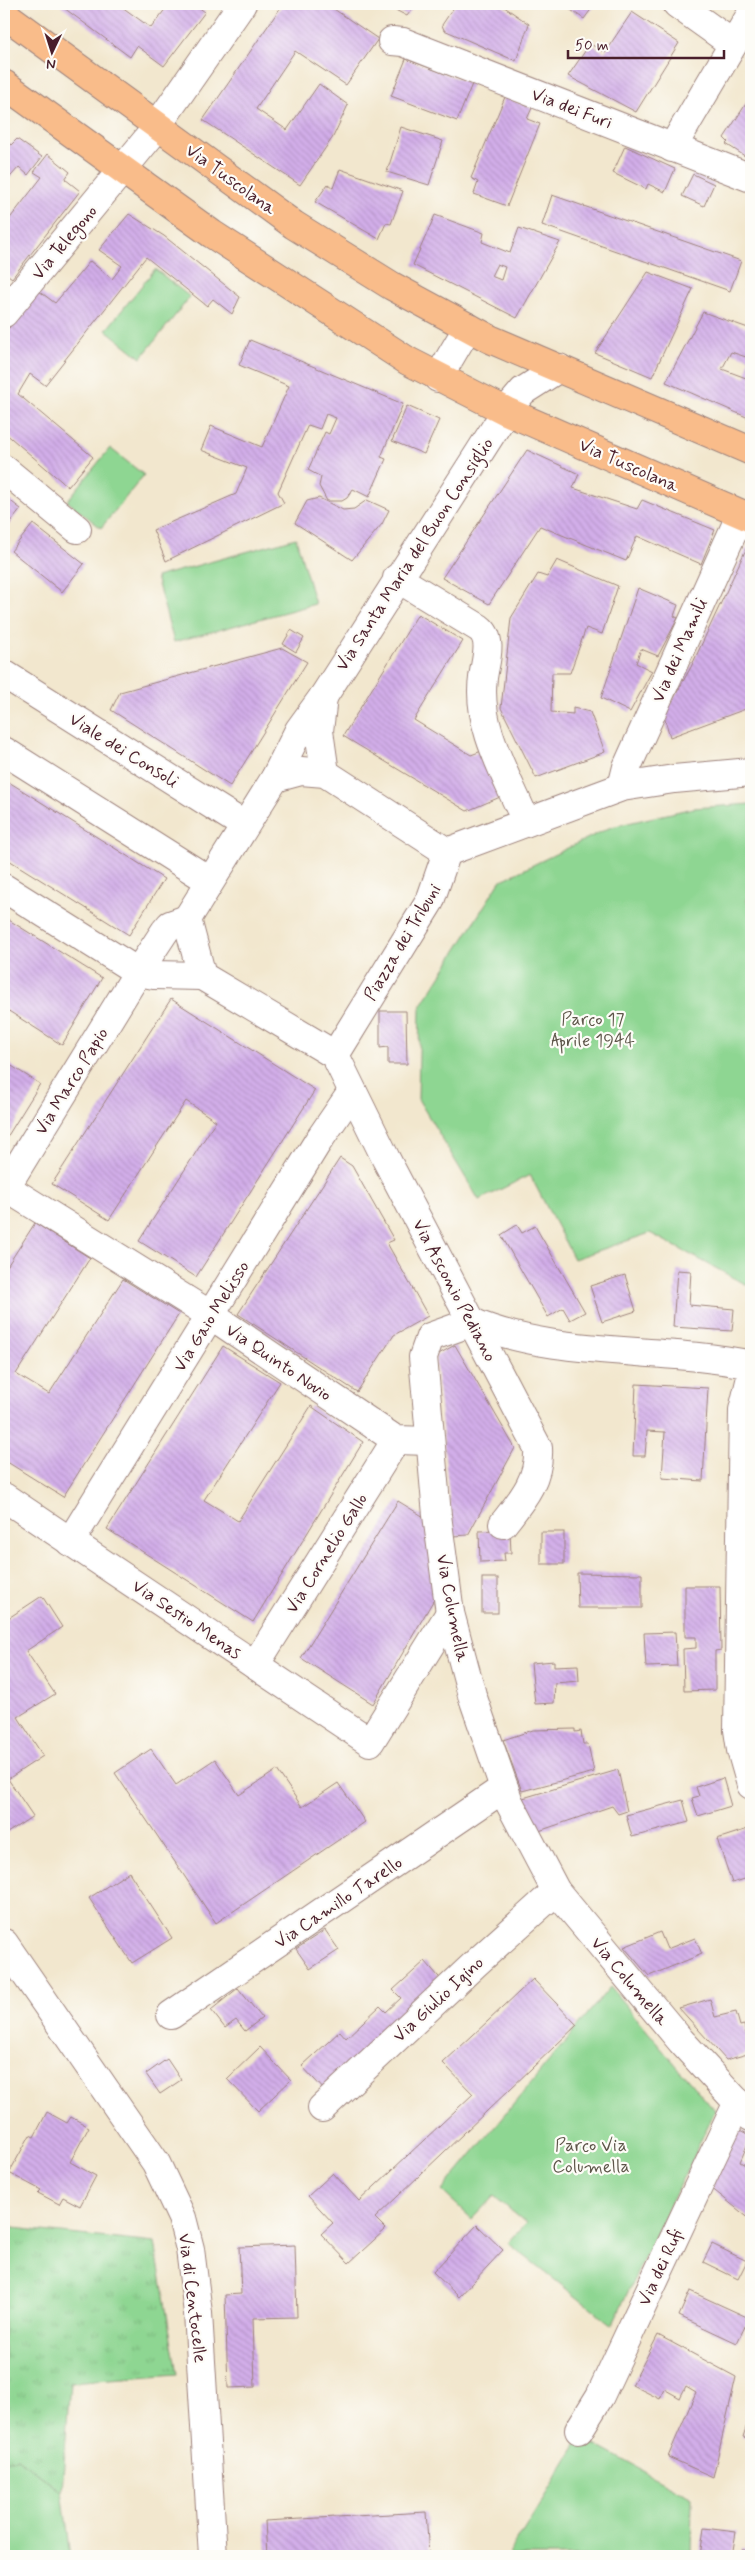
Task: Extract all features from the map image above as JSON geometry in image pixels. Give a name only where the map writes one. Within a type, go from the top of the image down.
[{"type":"main road","name":"Via Tuscolana","points":[[4,14],[316,239],[468,327],[751,452]]},
{"type":"main road","name":"Via Tuscolana","points":[[4,84],[212,234],[306,297],[438,378],[746,516]]},
{"type":"street","name":"Via Telegono","points":[[8,299],[124,171],[158,126],[242,4]]},
{"type":"street","points":[[677,4],[733,44]]},
{"type":"street","points":[[672,148],[751,14]]},
{"type":"street","name":"Via dei Furi","points":[[392,41],[403,42],[751,178]]},
{"type":"street","points":[[438,378],[468,327]]},
{"type":"street","points":[[506,410],[523,391],[559,368]]},
{"type":"street","name":"Via Santa Maria del Buon Consiglio","points":[[275,778],[299,730],[323,697],[397,578],[506,410]]},
{"type":"street","points":[[4,470],[77,529]]},
{"type":"street","name":"Via dei Mamili","points":[[622,787],[627,767],[746,516]]},
{"type":"street","points":[[397,578],[486,634],[487,644],[482,691],[485,718],[492,741],[526,822]]},
{"type":"street","name":"Viale dei Consoli","points":[[4,674],[244,825]]},
{"type":"street","name":"Via Santa Maria del Buon Consiglio","points":[[323,697],[320,731],[325,773]]},
{"type":"street","points":[[4,751],[210,881]]},
{"type":"street","points":[[202,976],[187,919],[275,778],[300,771],[325,773],[447,852],[622,787],[674,778],[751,772]]},
{"type":"street","name":"Piazza dei Tribuni","points":[[335,1055],[430,901],[447,852]]},
{"type":"street","points":[[4,888],[138,972],[154,975],[202,976],[335,1055]]},
{"type":"street","name":"Via Marco Papio","points":[[5,1189],[165,931],[170,925],[187,919]]},
{"type":"street","name":"Via Asconio Pediano","points":[[335,1055],[352,1092],[538,1448],[539,1458],[533,1482],[503,1524]]},
{"type":"street","name":"Via Gaio Melisso","points":[[70,1542],[212,1316],[317,1143],[352,1092]]},
{"type":"street","name":"Via Quinto Novio","points":[[5,1189],[212,1316],[396,1440]]},
{"type":"street","points":[[472,1322],[508,1335],[543,1342],[719,1358],[751,1365]]},
{"type":"street","name":"Via Columella","points":[[472,1322],[430,1337],[423,1357],[430,1441],[450,1613],[472,1694],[504,1788],[526,1838],[556,1891],[681,2041],[745,2110]]},
{"type":"street","points":[[751,1377],[743,1410],[745,1538],[738,1679],[751,1785]]},
{"type":"street","points":[[396,1440],[430,1441]]},
{"type":"street","name":"Via Cornelio Gallo","points":[[255,1665],[396,1440]]},
{"type":"street","name":"Via Sestio Menas","points":[[4,1497],[370,1742],[450,1613]]},
{"type":"street","name":"Via Camillo Tarello","points":[[172,2015],[504,1788]]},
{"type":"street","name":"Via Giulio Igino","points":[[322,2108],[476,1963],[556,1891]]},
{"type":"street","name":"Via di Centocelle","points":[[4,1943],[156,2163],[182,2218],[190,2249],[198,2313],[213,2556]]},
{"type":"street","name":"Via dei Rufi","points":[[579,2430],[600,2396],[745,2110]]},
{"type":"green space","points":[[155,269],[190,297],[141,358],[106,330]]},
{"type":"green space","points":[[110,448],[144,475],[101,528],[67,501]]},
{"type":"green space","points":[[296,538],[315,604],[174,642],[156,577]]},
{"type":"green space","name":"Parco 17 Aprile 1944","points":[[751,804],[751,893],[746,901],[751,905],[751,1287],[650,1233],[574,1259],[530,1175],[479,1200],[418,1099],[420,1008],[500,881],[611,827],[693,808]]},
{"type":"green space","name":"Parco Via Columella","points":[[610,1987],[715,2111],[612,2325],[508,2243],[526,2223],[494,2196],[472,2219],[442,2191]]},
{"type":"green space","points":[[4,2227],[155,2243],[177,2374],[70,2382],[62,2491],[17,2458],[4,2460]]},
{"type":"green space","points":[[581,2437],[692,2498],[691,2556],[508,2556]]},
{"type":"green space","points":[[17,2458],[62,2491],[71,2556],[4,2556],[4,2460]]},
{"type":"building","points":[[61,4],[118,4],[151,28],[169,4],[194,4],[205,12],[164,66],[137,46],[130,57]]},
{"type":"building","points":[[283,4],[329,4],[378,39],[346,85],[295,51],[256,109],[287,130],[319,84],[348,105],[333,137],[300,185],[203,120]]},
{"type":"building","points":[[384,4],[416,4],[407,16]]},
{"type":"building","points":[[456,4],[500,4],[529,24],[516,61],[444,30],[442,25]]},
{"type":"building","points":[[562,4],[595,4],[584,19]]},
{"type":"building","points":[[632,12],[679,43],[636,112],[568,76],[590,44],[605,52]]},
{"type":"building","points":[[406,59],[472,84],[457,121],[391,96]]},
{"type":"building","points":[[751,96],[751,160],[726,144],[728,142],[724,138]]},
{"type":"building","points":[[505,97],[532,108],[527,119],[540,124],[507,206],[474,194],[478,182],[471,178]]},
{"type":"building","points":[[401,127],[443,141],[429,185],[387,172]]},
{"type":"building","points":[[17,139],[42,157],[28,175],[19,167],[4,184],[4,140],[11,145]]},
{"type":"building","points":[[625,146],[675,169],[665,192],[648,184],[646,189],[613,173]]},
{"type":"building","points":[[48,154],[70,172],[65,179],[80,191],[12,278],[4,272],[4,226],[42,177],[34,172]]},
{"type":"building","points":[[340,169],[403,191],[391,224],[386,223],[379,239],[315,202],[328,184],[333,188]]},
{"type":"building","points":[[693,174],[714,184],[704,206],[682,196]]},
{"type":"building","points":[[552,195],[741,261],[730,291],[542,225]]},
{"type":"building","points":[[129,214],[164,236],[240,297],[232,314],[213,299],[207,306],[146,257],[45,385],[30,374],[18,394],[93,457],[68,487],[4,432],[4,334],[39,291],[55,303],[90,261],[112,279],[122,266],[99,250]]},
{"type":"building","points":[[435,215],[484,233],[482,242],[510,253],[519,228],[560,242],[517,318],[413,265]],"holes":[[[497,264],[505,267],[501,280],[491,276]]]},
{"type":"building","points":[[648,272],[693,289],[652,377],[595,353]]},
{"type":"building","points":[[703,312],[751,329],[751,419],[666,382]],"holes":[[[731,352],[749,358],[746,378],[722,369]]]},
{"type":"building","points":[[250,340],[403,404],[381,457],[386,459],[369,497],[353,489],[347,498],[342,501],[327,501],[319,486],[321,477],[308,470],[325,432],[329,434],[336,418],[326,414],[320,429],[308,425],[278,492],[284,503],[166,561],[153,530],[236,494],[247,468],[201,450],[211,426],[262,447],[289,386],[239,365]]},
{"type":"building","points":[[407,406],[439,420],[424,454],[392,441]]},
{"type":"building","points":[[527,450],[579,474],[573,488],[637,509],[642,500],[715,530],[701,564],[637,536],[626,561],[540,526],[489,604],[442,578]]},
{"type":"building","points":[[4,496],[21,509],[4,531]]},
{"type":"building","points":[[319,498],[343,510],[354,509],[367,500],[389,510],[382,524],[352,560],[295,523],[307,501]]},
{"type":"building","points":[[33,524],[84,564],[62,592],[11,551]]},
{"type":"building","points":[[747,547],[751,549],[751,707],[670,737],[664,716],[691,667]]},
{"type":"building","points":[[557,560],[618,586],[602,634],[586,628],[570,673],[552,673],[551,712],[573,714],[573,708],[590,712],[605,752],[536,778],[501,708],[511,618],[538,574],[547,577]]},
{"type":"building","points":[[638,588],[678,605],[674,616],[678,618],[658,656],[641,649],[636,663],[652,671],[630,712],[601,698]]},
{"type":"building","points":[[418,614],[463,641],[414,720],[471,755],[487,749],[505,795],[467,811],[343,736]]},
{"type":"building","points":[[291,630],[304,638],[296,652],[283,644]]},
{"type":"building","points":[[282,648],[307,662],[230,786],[111,710],[120,692]]},
{"type":"building","points":[[4,779],[164,879],[129,935],[4,857]]},
{"type":"building","points":[[4,917],[102,978],[62,1045],[4,1008]]},
{"type":"building","points":[[171,999],[315,1090],[196,1277],[139,1241],[216,1121],[186,1101],[109,1220],[52,1184]]},
{"type":"building","points":[[380,1011],[406,1011],[407,1064],[388,1064],[388,1047],[380,1048]]},
{"type":"building","points":[[4,1061],[40,1084],[4,1142]]},
{"type":"building","points":[[340,1158],[352,1166],[394,1240],[387,1243],[428,1316],[394,1335],[357,1392],[238,1314]]},
{"type":"building","points":[[35,1223],[90,1258],[16,1374],[49,1394],[123,1279],[179,1314],[63,1497],[4,1460],[4,1271]]},
{"type":"building","points":[[517,1225],[522,1233],[535,1226],[585,1312],[570,1320],[563,1308],[548,1317],[501,1235]]},
{"type":"building","points":[[677,1270],[691,1271],[689,1305],[734,1309],[732,1331],[673,1327]]},
{"type":"building","points":[[625,1275],[636,1311],[602,1322],[590,1286]]},
{"type":"building","points":[[455,1345],[515,1448],[468,1535],[453,1536],[435,1356]]},
{"type":"building","points":[[223,1346],[280,1382],[204,1500],[238,1521],[311,1406],[363,1442],[253,1622],[107,1529]]},
{"type":"building","points":[[636,1384],[708,1388],[703,1481],[662,1478],[665,1432],[647,1431],[645,1456],[633,1456]]},
{"type":"building","points":[[398,1501],[429,1520],[440,1589],[373,1704],[301,1658]]},
{"type":"building","points":[[510,1530],[511,1553],[504,1553],[505,1561],[480,1562],[479,1531]]},
{"type":"building","points":[[541,1532],[564,1532],[564,1564],[541,1564]]},
{"type":"building","points":[[577,1573],[642,1574],[642,1608],[578,1608]]},
{"type":"building","points":[[482,1578],[498,1578],[498,1613],[482,1613]]},
{"type":"building","points":[[685,1586],[720,1586],[721,1650],[715,1651],[715,1690],[684,1691],[683,1649],[696,1648],[696,1637],[685,1637]]},
{"type":"building","points":[[42,1596],[62,1627],[26,1651],[55,1694],[18,1717],[43,1756],[8,1779],[33,1816],[4,1835],[4,1621]]},
{"type":"building","points":[[675,1632],[677,1666],[646,1667],[644,1633]]},
{"type":"building","points":[[554,1661],[554,1666],[578,1665],[579,1681],[555,1683],[554,1703],[535,1704],[531,1663]]},
{"type":"building","points":[[575,1729],[575,1732],[581,1731],[583,1744],[588,1744],[594,1772],[522,1791],[503,1740],[533,1730]]},
{"type":"building","points":[[151,1749],[176,1785],[215,1759],[239,1795],[277,1770],[302,1807],[338,1783],[365,1822],[216,1923],[115,1773]]},
{"type":"building","points":[[618,1770],[627,1811],[618,1814],[612,1806],[539,1831],[523,1798]]},
{"type":"building","points":[[723,1778],[731,1806],[698,1816],[692,1798],[699,1796],[696,1787]]},
{"type":"building","points":[[683,1800],[689,1822],[632,1837],[626,1815]]},
{"type":"building","points":[[751,1828],[751,1877],[732,1883],[717,1839]]},
{"type":"building","points":[[129,1872],[172,1938],[132,1963],[89,1898]]},
{"type":"building","points":[[325,1930],[339,1950],[310,1969],[296,1949]]},
{"type":"building","points":[[660,1932],[667,1949],[695,1938],[702,1954],[649,1976],[624,1947]]},
{"type":"building","points":[[425,1961],[445,1984],[326,2092],[302,2066],[340,2031],[346,2038],[380,2006],[386,2012],[401,1998],[393,1990]]},
{"type":"building","points":[[533,1979],[577,2025],[375,2218],[386,2229],[349,2263],[321,2234],[333,2223],[308,2196],[333,2173],[359,2201],[473,2094],[443,2063]]},
{"type":"building","points":[[238,1988],[262,2018],[245,2031],[236,2020],[225,2028],[211,2010]]},
{"type":"building","points":[[710,1999],[715,2017],[736,2012],[740,2026],[744,2025],[751,2053],[726,2060],[679,2008]]},
{"type":"building","points":[[260,2047],[291,2080],[258,2111],[227,2079]]},
{"type":"building","points":[[167,2059],[181,2080],[160,2094],[146,2074]]},
{"type":"building","points":[[47,2112],[67,2123],[71,2117],[89,2127],[70,2162],[96,2176],[80,2206],[63,2197],[59,2204],[38,2193],[41,2190],[9,2173],[30,2135],[34,2137]]},
{"type":"building","points":[[738,2129],[751,2136],[740,2162],[751,2168],[751,2220],[710,2187]]},
{"type":"building","points":[[477,2225],[503,2250],[459,2297],[433,2272]]},
{"type":"building","points":[[712,2244],[747,2261],[738,2279],[703,2262]]},
{"type":"building","points":[[295,2245],[297,2317],[253,2318],[255,2387],[228,2388],[225,2295],[241,2294],[239,2247]]},
{"type":"building","points":[[690,2291],[749,2318],[737,2343],[679,2316]]},
{"type":"building","points":[[658,2335],[736,2377],[713,2477],[668,2457],[696,2392],[686,2386],[680,2398],[664,2389],[660,2399],[632,2385]]},
{"type":"building","points":[[751,2412],[751,2439],[743,2437]]},
{"type":"building","points":[[426,2512],[429,2556],[267,2556],[265,2521]]},
{"type":"building","points":[[704,2528],[736,2532],[732,2556],[700,2556]]},
{"type":"building","points":[[742,2549],[751,2550],[751,2556],[742,2556]]},
{"type":"building","points":[[679,2551],[679,2556],[644,2556],[644,2553]]}]
